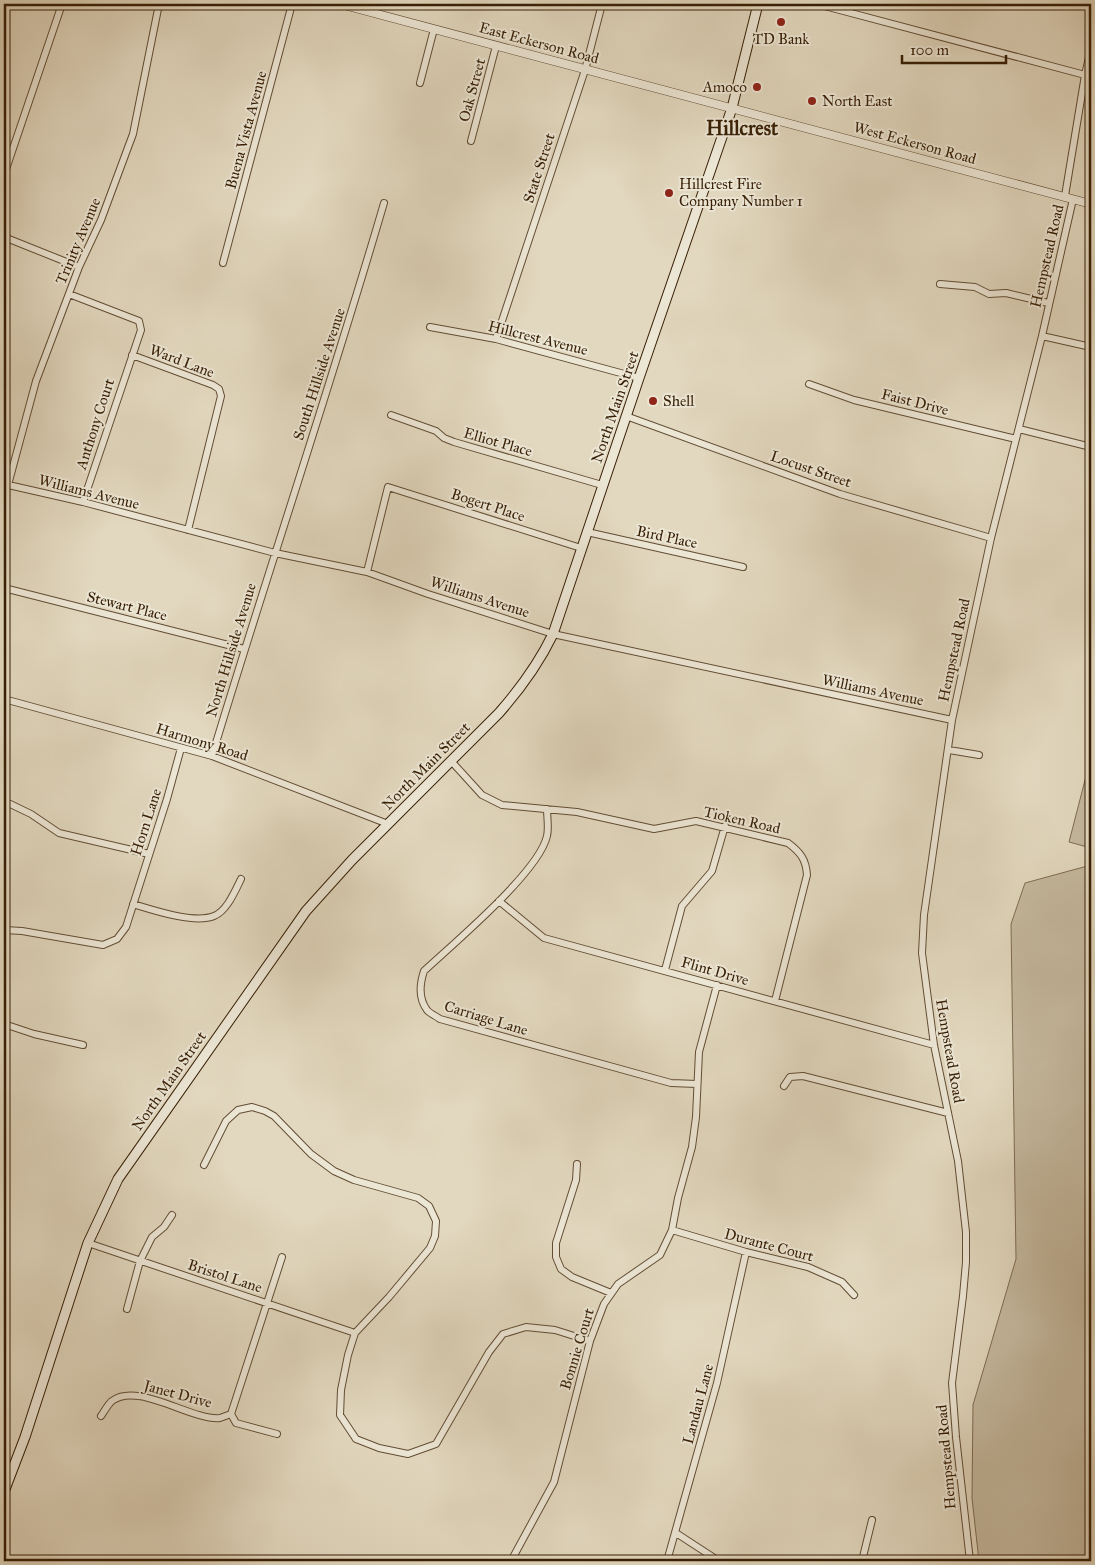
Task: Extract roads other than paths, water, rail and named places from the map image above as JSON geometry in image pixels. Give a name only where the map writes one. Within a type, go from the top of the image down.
[{"type":"main road","name":"North Main Street","points":[[4,1492],[6,1479],[25,1437],[88,1243],[118,1178],[288,935],[324,889],[452,762],[517,693],[543,654],[553,634],[602,485],[732,108],[758,4]]},
{"type":"street","points":[[4,175],[62,4]]},
{"type":"street","name":"Trinity Avenue","points":[[6,485],[36,381],[79,267],[101,220],[133,134],[159,4]]},
{"type":"street","name":"Buena Vista Avenue","points":[[223,263],[292,4]]},
{"type":"street","name":"East Eckerson Road","points":[[340,4],[732,108]]},
{"type":"street","name":"State Street","points":[[496,339],[585,70],[602,4]]},
{"type":"street","points":[[817,4],[1085,75]]},
{"type":"street","points":[[420,83],[434,29]]},
{"type":"street","name":"Oak Street","points":[[471,141],[496,46]]},
{"type":"street","name":"Hempstead Road","points":[[970,1561],[952,1384],[963,1296],[966,1232],[958,1161],[934,1045],[922,953],[924,915],[952,720],[991,538],[1042,336],[1069,198],[1085,75],[1091,48]]},
{"type":"street","name":"West Eckerson Road","points":[[732,108],[1091,204]]},
{"type":"street","name":"South Hillside Avenue","points":[[274,552],[384,203]]},
{"type":"street","points":[[4,236],[79,267]]},
{"type":"street","points":[[940,284],[975,287],[989,294],[1006,293],[1048,303]]},
{"type":"street","name":"Ward Lane","points":[[69,294],[140,321],[141,330],[132,355],[213,385],[219,389],[221,396],[188,530]]},
{"type":"street","name":"Hillcrest Avenue","points":[[430,327],[496,339],[639,378]]},
{"type":"street","points":[[1042,336],[1091,348]]},
{"type":"street","name":"Anthony Court","points":[[83,502],[132,355]]},
{"type":"street","name":"Faist Drive","points":[[809,384],[854,400],[1016,439]]},
{"type":"street","name":"Elliot Place","points":[[391,415],[436,430],[444,438],[454,442],[602,485]]},
{"type":"street","name":"Locust Street","points":[[626,416],[840,494],[991,538]]},
{"type":"street","points":[[1018,429],[1091,447]]},
{"type":"street","name":"Williams Avenue","points":[[6,485],[83,502],[274,552],[367,572],[428,594],[553,634],[952,720]]},
{"type":"street","name":"Bogert Place","points":[[367,572],[388,487],[581,548]]},
{"type":"street","name":"Bird Place","points":[[587,532],[742,567]]},
{"type":"street","name":"North Hillside Avenue","points":[[212,756],[274,552]]},
{"type":"street","name":"Stewart Place","points":[[4,588],[244,649]]},
{"type":"street","name":"Harmony Road","points":[[4,699],[212,756],[388,824]]},
{"type":"street","name":"Horn Lane","points":[[4,930],[22,931],[103,945],[117,939],[126,927],[167,799],[181,748]]},
{"type":"street","points":[[949,750],[979,755]]},
{"type":"street","name":"Tioken Road","points":[[452,762],[482,796],[502,805],[577,812],[654,829],[696,820],[788,843],[799,852],[806,863],[808,875],[775,1001]]},
{"type":"street","points":[[4,801],[31,814],[59,833],[149,854]]},
{"type":"street","name":"Carriage Lane","points":[[547,809],[547,836],[536,860],[499,901],[424,971],[420,982],[420,993],[427,1010],[440,1019],[449,1022],[671,1083],[697,1084]]},
{"type":"street","points":[[665,970],[682,906],[712,871],[725,826]]},
{"type":"street","points":[[133,904],[192,919],[214,916],[230,902],[241,879]]},
{"type":"street","name":"Flint Drive","points":[[499,901],[544,938],[934,1045]]},
{"type":"street","name":"Bonnie Court","points":[[511,1561],[554,1482],[590,1340],[604,1304],[618,1284],[660,1256],[672,1230],[678,1198],[692,1147],[696,1118],[699,1052],[717,985]]},
{"type":"street","points":[[4,1024],[34,1034],[83,1045]]},
{"type":"street","name":"Hempstead Road","points":[[784,1086],[790,1077],[803,1076],[948,1113]]},
{"type":"street","points":[[204,1165],[226,1121],[238,1110],[252,1107],[274,1116],[311,1154],[334,1171],[354,1180],[418,1198],[429,1206],[436,1221],[435,1236],[430,1248],[389,1297],[355,1333],[348,1355],[341,1390],[340,1415],[356,1439],[379,1448],[408,1454],[436,1444],[488,1352],[503,1334],[526,1327],[555,1330],[590,1340]]},
{"type":"street","points":[[577,1164],[576,1180],[556,1243],[556,1257],[561,1269],[572,1277],[612,1293]]},
{"type":"street","points":[[127,1308],[140,1261],[152,1237],[172,1215]]},
{"type":"street","name":"Durante Court","points":[[672,1230],[746,1252],[808,1267],[842,1282],[854,1295]]},
{"type":"street","name":"Bristol Lane","points":[[88,1243],[355,1333]]},
{"type":"street","name":"Landau Lane","points":[[667,1561],[717,1383],[746,1252]]},
{"type":"street","name":"Janet Drive","points":[[101,1416],[112,1401],[124,1395],[139,1396],[203,1415],[220,1418],[231,1414],[282,1257]]},
{"type":"street","points":[[231,1414],[236,1423],[277,1434]]},
{"type":"street","points":[[862,1561],[872,1520]]},
{"type":"street","points":[[676,1533],[719,1561]]},
{"type":"place","name":"TD Bank","points":[[781,22]]},
{"type":"place","name":"Amoco","points":[[757,87]]},
{"type":"place","name":"North East","points":[[812,101]]},
{"type":"place","name":"Hillcrest Fire Company Number 1","points":[[669,193]]},
{"type":"place","name":"Shell","points":[[653,401]]},
{"type":"district","name":"Hillcrest","points":[[742,128]]}]
